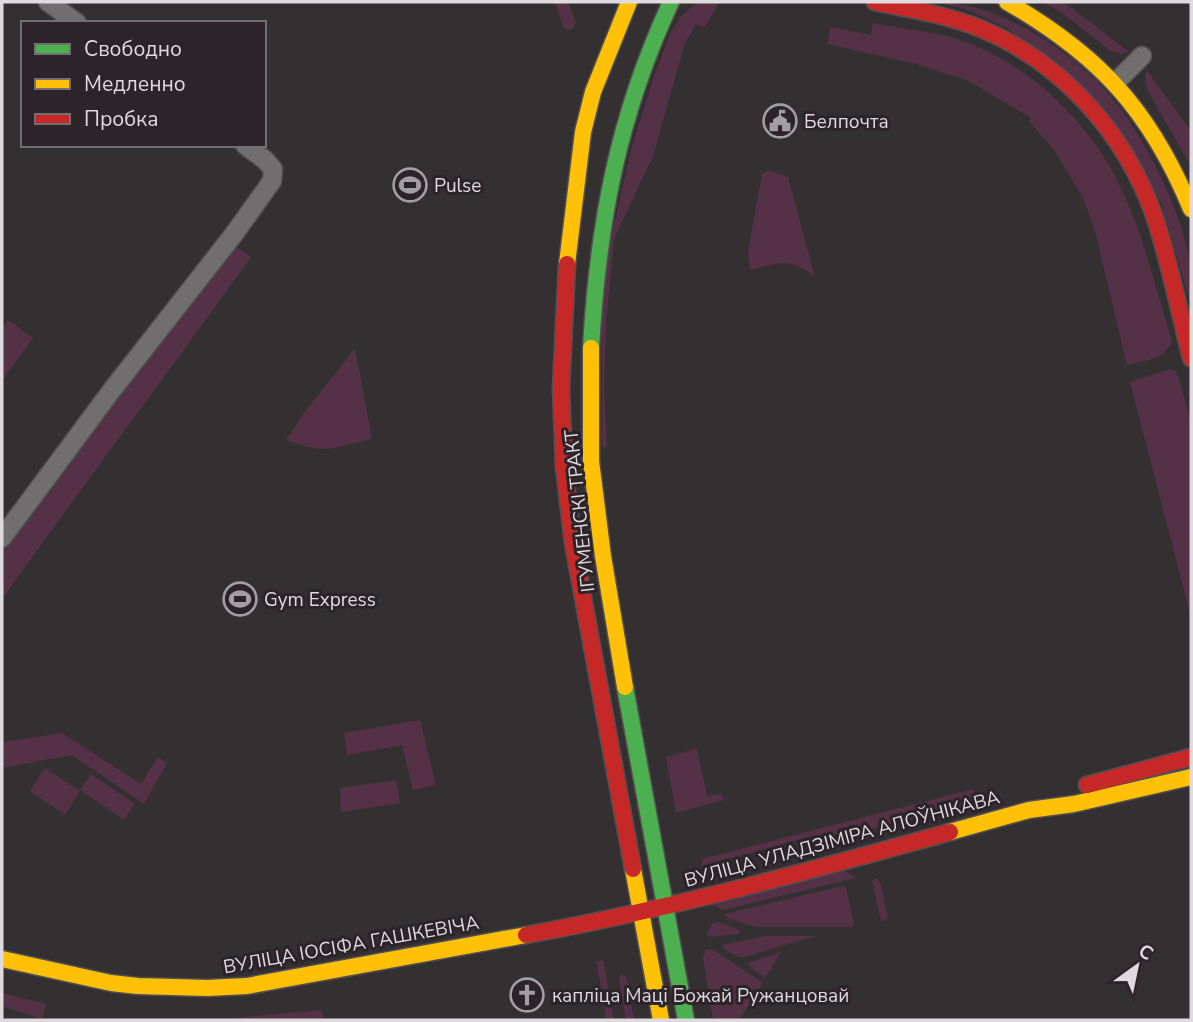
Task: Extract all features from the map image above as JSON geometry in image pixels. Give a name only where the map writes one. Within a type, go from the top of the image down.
[{"type":"main road","name":"ІГУМЕНСКІ ТРАКТ","points":[[671,2],[654,33],[621,135],[596,258],[590,327],[591,458],[600,539],[686,1020]]},
{"type":"main road","points":[[875,2],[944,17],[982,29],[1013,44],[1043,63],[1072,87],[1101,118],[1126,155],[1147,197],[1168,263],[1191,358]]},
{"type":"main road","points":[[1007,2],[1041,20],[1074,43],[1132,102],[1161,147],[1191,209]]},
{"type":"main road","name":"ІГУМЕНСКІ ТРАКТ","points":[[627,4],[593,92],[583,132],[568,257],[561,388],[564,467],[573,543],[661,1020]]},
{"type":"main road","points":[[654,33],[688,4]]},
{"type":"main road","name":"ВУЛІЦА УЛАДЗІМІРА АЛОЎНІКАВА","points":[[1029,810],[1071,789],[1191,757]]},
{"type":"main road","name":"ВУЛІЦА УЛАДЗІМІРА АЛОЎНІКАВА","points":[[665,906],[1029,810],[1074,804],[1191,777]]},
{"type":"main road","name":"ВУЛІЦА ІОСІФА ГАШКЕВІЧА","points":[[2,959],[124,985],[207,988],[247,986],[665,906]]},
{"type":"street","points":[[48,2],[75,21]]},
{"type":"street","points":[[1115,83],[1142,55]]},
{"type":"street","points":[[2,538],[272,181],[273,169],[249,147]]},
{"type":"shaded area","points":[[555,2],[568,2],[576,23],[573,28],[568,30],[563,27]]},
{"type":"shaded area","points":[[698,2],[719,2],[705,27],[696,24],[685,43],[653,156],[614,239],[606,324],[604,387],[607,448],[602,446],[602,278],[632,146],[655,74],[669,36],[680,17]]},
{"type":"shaded area","points":[[936,2],[961,4],[987,11],[1038,36],[1084,70],[1120,108],[1154,164],[1181,227],[1191,268],[1191,306],[1161,202],[1009,29],[965,9]]},
{"type":"shaded area","points":[[1043,2],[1061,2],[1129,52],[1120,54],[1111,51],[1062,13]]},
{"type":"shaded area","points":[[873,23],[947,36],[1003,59],[1028,76],[1074,118],[1110,167],[1131,212],[1172,341],[1165,352],[1154,358],[1127,365],[1095,231],[1083,198],[1054,150],[1029,121],[1031,118],[969,81],[916,64],[828,44],[830,27],[871,35]]},
{"type":"shaded area","points":[[1146,69],[1191,131],[1191,166],[1149,93],[1145,82]]},
{"type":"shaded area","points":[[769,170],[788,177],[815,277],[798,266],[784,263],[750,270],[748,251],[762,174]]},
{"type":"shaded area","points":[[234,245],[251,257],[2,599],[2,552]]},
{"type":"shaded area","points":[[8,320],[33,338],[3,379],[2,330]]},
{"type":"shaded area","points":[[355,348],[372,439],[320,449],[286,440],[301,417]]},
{"type":"shaded area","points":[[1170,369],[1176,372],[1179,378],[1191,423],[1191,617],[1130,382]]},
{"type":"shaded area","points":[[420,720],[436,785],[413,790],[402,745],[347,755],[344,733]]},
{"type":"shaded area","points":[[62,733],[141,784],[158,757],[167,763],[144,804],[72,755],[2,768],[2,742]]},
{"type":"shaded area","points":[[697,748],[707,796],[722,794],[723,800],[676,813],[666,757]]},
{"type":"shaded area","points":[[45,768],[80,791],[65,815],[30,791]]},
{"type":"shaded area","points":[[91,774],[135,804],[124,820],[80,790]]},
{"type":"shaded area","points":[[396,780],[400,803],[341,812],[340,788]]},
{"type":"shaded area","points":[[973,789],[975,795],[968,804],[848,835],[812,836],[702,866],[702,859]]},
{"type":"shaded area","points":[[845,871],[855,878],[722,910],[712,904]]},
{"type":"shaded area","points":[[876,878],[880,882],[888,918],[881,921],[872,880]]},
{"type":"shaded area","points":[[843,886],[846,888],[854,923],[852,927],[756,927],[727,918],[725,914]]},
{"type":"shaded area","points":[[719,922],[741,931],[737,934],[708,937],[707,933],[713,923]]},
{"type":"shaded area","points":[[766,936],[816,936],[741,958],[725,950],[722,945]]},
{"type":"shaded area","points":[[712,949],[763,983],[739,1020],[713,1020],[703,957],[706,950]]},
{"type":"shaded area","points":[[781,952],[765,978],[748,965],[748,963]]},
{"type":"shaded area","points":[[603,960],[614,1020],[605,1020],[605,1005],[596,962]]},
{"type":"shaded area","points":[[621,974],[626,976],[634,1020],[626,1020],[619,978]]},
{"type":"shaded area","points":[[2,993],[46,1004],[42,1019],[2,1006]]},
{"type":"shaded area","points":[[321,1010],[324,1020],[214,1020]]},
{"type":"traffic: fast","points":[[591,348],[599,257],[614,171],[637,87],[671,2]]},
{"type":"traffic: fast","points":[[625,687],[686,1020]]},
{"type":"traffic: slow","points":[[567,264],[583,132],[593,92],[629,2]]},
{"type":"traffic: slow","points":[[1007,2],[1069,43],[1118,88],[1158,142],[1191,209]]},
{"type":"traffic: slow","points":[[591,348],[591,461],[603,556],[625,687]]},
{"type":"traffic: slow","points":[[950,832],[1029,810],[1074,804],[1191,777]]},
{"type":"traffic: slow","points":[[633,869],[661,1020]]},
{"type":"traffic: slow","points":[[2,959],[111,983],[207,988],[247,986],[526,935]]},
{"type":"traffic: jam","points":[[875,2],[950,18],[1005,40],[1034,58],[1086,102],[1126,156],[1142,186],[1155,218],[1170,270],[1191,358]]},
{"type":"traffic: jam","points":[[567,264],[561,388],[564,467],[573,543],[633,869]]},
{"type":"traffic: jam","points":[[1087,785],[1191,757]]},
{"type":"traffic: jam","points":[[526,935],[686,901],[950,832]]},
{"type":"place","name":"Белпочта","points":[[780,121]]},
{"type":"place","name":"Pulse","points":[[410,185]]},
{"type":"place","name":"Gym Express","points":[[240,599]]},
{"type":"place","name":"капліца Маці Божай Ружанцовай","points":[[527,995]]}]
